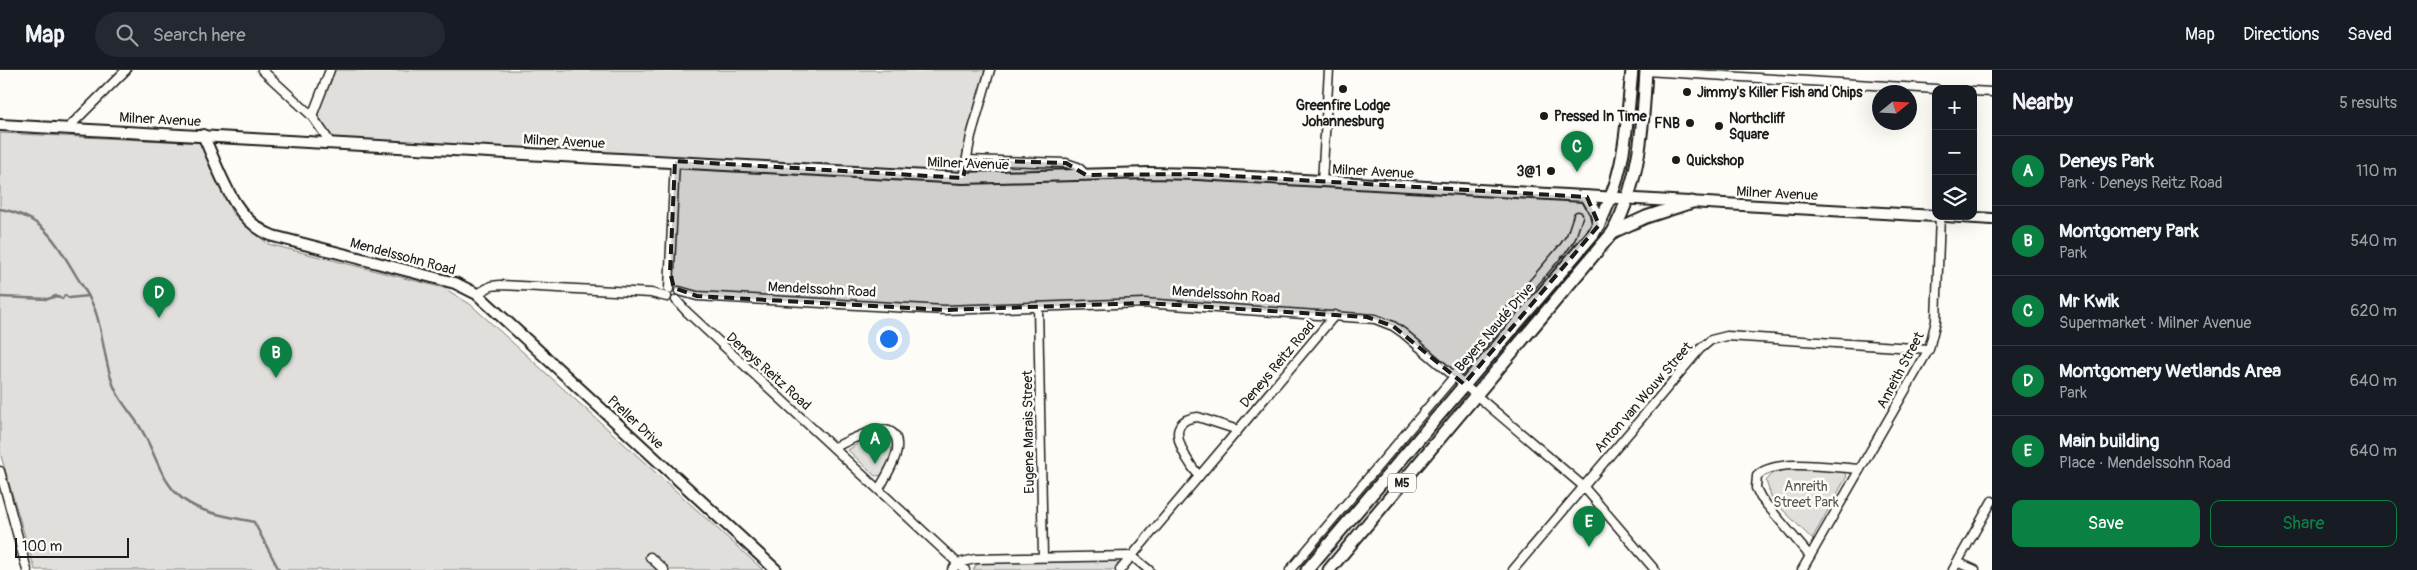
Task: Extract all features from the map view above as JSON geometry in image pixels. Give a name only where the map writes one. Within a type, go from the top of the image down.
[{"type":"main road","name":"Beyers Naudé Drive","points":[[1307,570],[1576,255],[1599,225],[1613,198],[1626,144],[1632,70]]},
{"type":"main road","name":"M5","points":[[1328,570],[1613,232],[1628,199],[1640,152],[1646,71]]},
{"type":"main road","name":"Milner Avenue","points":[[0,125],[963,178],[1197,174],[1932,216]]},
{"type":"main road","name":"Mendelssohn Road","points":[[203,135],[241,212],[248,222],[263,232],[455,283],[477,294]]},
{"type":"main road","points":[[1587,197],[1596,212],[1599,225]]},
{"type":"main road","points":[[1613,232],[1646,217],[1692,202]]},
{"type":"main road","points":[[1977,218],[1992,219]]},
{"type":"main road","name":"Preller Drive","points":[[477,294],[776,570]]},
{"type":"street","points":[[68,128],[126,70]]},
{"type":"street","points":[[312,116],[330,70]]},
{"type":"street","points":[[963,178],[990,70]]},
{"type":"street","points":[[1322,182],[1328,70]]},
{"type":"street","points":[[1772,70],[1772,79]]},
{"type":"street","points":[[266,71],[312,116],[330,142]]},
{"type":"street","points":[[1646,71],[1932,89]]},
{"type":"street","points":[[1977,91],[1992,92]]},
{"type":"street","points":[[967,160],[1066,163],[1078,167],[1086,175]]},
{"type":"street","points":[[673,294],[670,272],[675,161]]},
{"type":"street","name":"Beyers Naudé Drive","points":[[1290,570],[1564,247],[1571,237],[1578,216]]},
{"type":"street","name":"Anreith Street","points":[[1802,570],[1929,349],[1936,321],[1940,220]]},
{"type":"street","name":"Mendelssohn Road","points":[[477,294],[491,286],[500,284],[945,310],[1144,303],[1375,319],[1393,326],[1583,486],[1655,570]]},
{"type":"street","name":"Deneys Reitz Road","points":[[673,294],[687,312],[835,447],[965,570]]},
{"type":"street","name":"Eugene Marais Street","points":[[1038,306],[1043,557]]},
{"type":"street","name":"Deneys Reitz Road","points":[[1120,570],[1335,315]]},
{"type":"street","name":"Anton van Wouw Street","points":[[1513,570],[1700,349],[1715,338],[1727,336],[1929,349]]},
{"type":"street","points":[[1199,476],[1179,443],[1178,432],[1183,423],[1198,417],[1238,430]]},
{"type":"street","points":[[835,447],[869,431],[881,429],[890,432],[896,441],[897,451],[879,489]]},
{"type":"street","points":[[1810,556],[1761,498],[1756,488],[1757,476],[1767,468],[1780,465],[1860,469]]},
{"type":"street","points":[[0,471],[28,570]]},
{"type":"street","points":[[1952,570],[1992,501]]},
{"type":"street","points":[[952,570],[958,564],[975,559],[1132,556],[1149,570]]},
{"type":"street","points":[[650,557],[664,570]]},
{"type":"street","points":[[1957,562],[1974,570]]},
{"type":"highlighted area","points":[[967,160],[1066,163],[1086,175],[1197,174],[1587,197],[1599,225],[1464,384],[1393,326],[1367,317],[1144,303],[945,310],[697,296],[674,288],[670,272],[675,161],[963,178]]},
{"type":"green space","points":[[331,70],[990,70],[963,178],[330,142],[312,116]]},
{"type":"green space","points":[[0,133],[205,143],[232,213],[268,244],[444,288],[470,304],[763,570],[35,570],[0,453]]},
{"type":"green space","points":[[882,433],[892,440],[893,451],[884,475],[875,476],[848,450],[873,434]]},
{"type":"green space","name":"Anreith Street Park","points":[[1779,466],[1840,469],[1847,476],[1812,539],[1772,499],[1766,481]]},
{"type":"green space","points":[[1116,561],[1119,566],[1116,570],[973,570],[977,564],[983,563]]},
{"type":"waterway","points":[[0,209],[14,212],[37,223],[53,239],[67,260],[93,304],[115,389],[145,435],[161,471],[171,487],[185,501],[203,510],[254,522],[279,570]]},
{"type":"waterway","points":[[0,297],[48,299],[56,296],[62,299],[65,295],[69,298],[88,296]]},
{"type":"place","name":"Greenfire Lodge Johannesburg","points":[[1343,89]]},
{"type":"place","name":"Jimmy's Killer Fish and Chips","points":[[1687,92]]},
{"type":"place","name":"Pressed In Time","points":[[1544,116]]},
{"type":"place","name":"FNB","points":[[1690,123]]},
{"type":"place","name":"Northcliff Square","points":[[1719,126]]},
{"type":"place","name":"Quickshop","points":[[1676,160]]},
{"type":"place","name":"3@1","points":[[1551,171]]},
{"type":"place","name":"Mr Kwik","points":[[1577,172]]},
{"type":"place","name":"Montgomery Wetlands Area","points":[[159,318]]},
{"type":"place","name":"Montgomery Park","points":[[276,378]]},
{"type":"place","name":"Deneys Park","points":[[875,464]]},
{"type":"place","name":"Main building","points":[[1589,547]]}]
